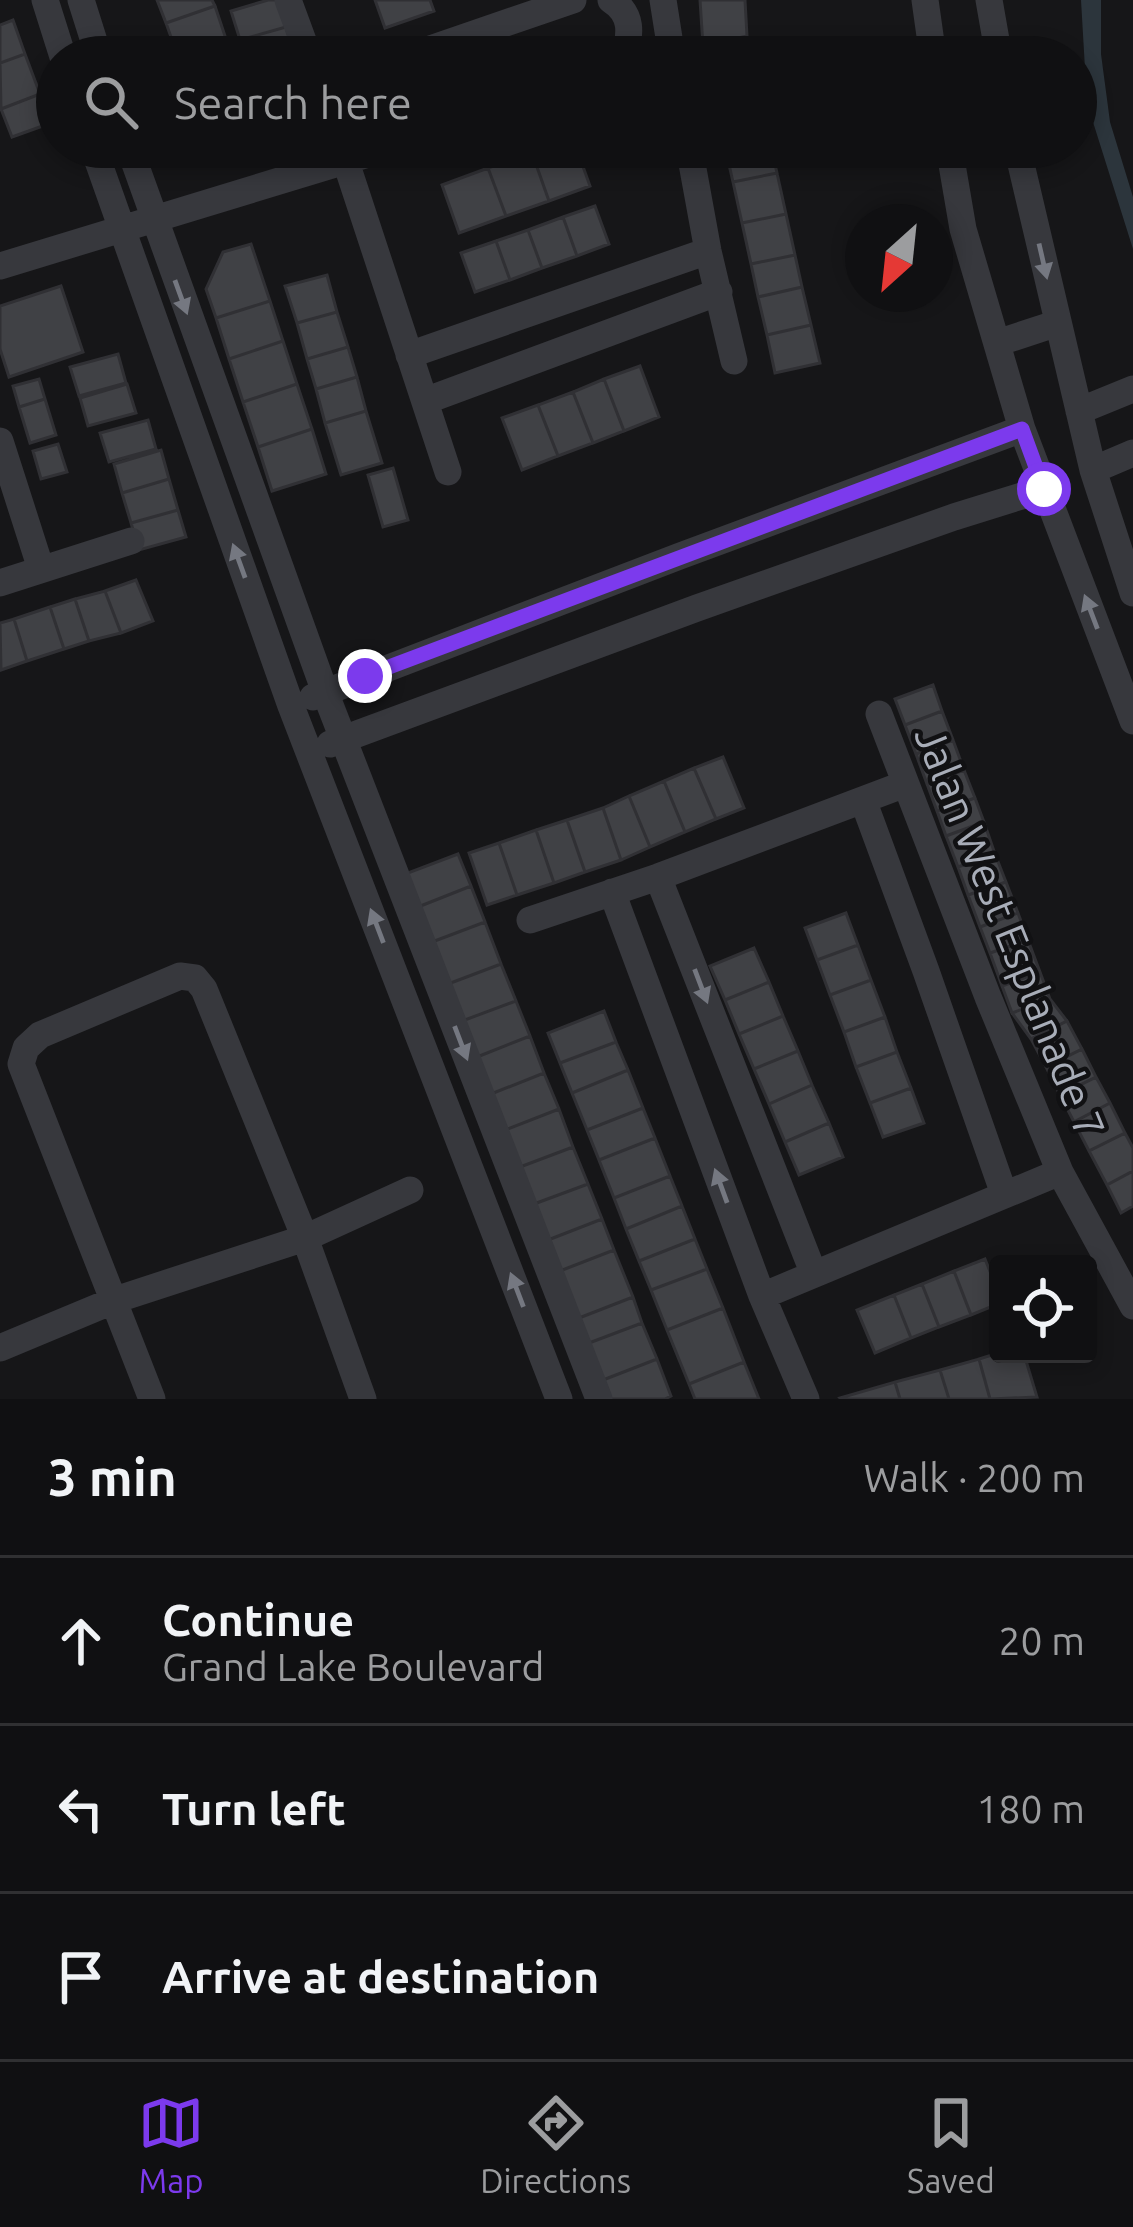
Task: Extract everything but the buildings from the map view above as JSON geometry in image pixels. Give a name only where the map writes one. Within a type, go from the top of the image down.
[{"type":"street","points":[[44,0],[56,36]]},
{"type":"street","points":[[81,0],[92,36]]},
{"type":"street","points":[[288,0],[301,36]]},
{"type":"street","points":[[468,36],[573,0]]},
{"type":"street","points":[[611,0],[622,7],[630,23],[628,36]]},
{"type":"street","points":[[663,0],[669,36]]},
{"type":"street","points":[[925,0],[930,36]]},
{"type":"street","points":[[989,0],[995,36]]},
{"type":"street","points":[[100,168],[291,706],[560,1399]]},
{"type":"street","points":[[136,168],[325,692],[599,1399]]},
{"type":"street","points":[[0,266],[305,168]]},
{"type":"street","points":[[347,168],[448,472]]},
{"type":"street","points":[[693,168],[734,362]]},
{"type":"street","points":[[953,168],[963,229],[1022,429],[1133,721]]},
{"type":"street","points":[[1022,168],[1093,470],[1133,593]]},
{"type":"street","points":[[409,355],[709,251]]},
{"type":"street","points":[[425,401],[719,292]]},
{"type":"street","points":[[997,343],[1058,323]]},
{"type":"street","points":[[1079,410],[1133,389]]},
{"type":"street","points":[[291,706],[1022,429]]},
{"type":"street","points":[[0,441],[41,569]]},
{"type":"street","points":[[1093,470],[1133,453]]},
{"type":"street","points":[[310,754],[343,737],[954,517],[1044,489]]},
{"type":"street","points":[[1069,555],[1114,537]]},
{"type":"street","points":[[0,583],[131,541]]},
{"type":"street","name":"Jalan West Esplanade 7","points":[[879,714],[1060,1172],[1133,1306]]},
{"type":"street","points":[[530,920],[905,784]]},
{"type":"street","points":[[862,800],[1004,1194]]},
{"type":"street","points":[[658,877],[813,1272]]},
{"type":"street","points":[[612,892],[762,1296],[806,1399]]},
{"type":"street","points":[[152,1399],[21,1064],[26,1048],[40,1035],[180,976],[195,978],[204,988],[305,1238],[363,1399]]},
{"type":"street","points":[[762,1296],[1060,1172]]},
{"type":"street","points":[[0,1348],[115,1300],[305,1238],[410,1190]]},
{"type":"shaded area","points":[[1081,0],[1101,0],[1101,54],[1110,122],[1133,197],[1133,249],[1097,135],[1097,36],[1083,36]]},
{"type":"route","points":[[365,676],[1022,429],[1044,489]]}]
